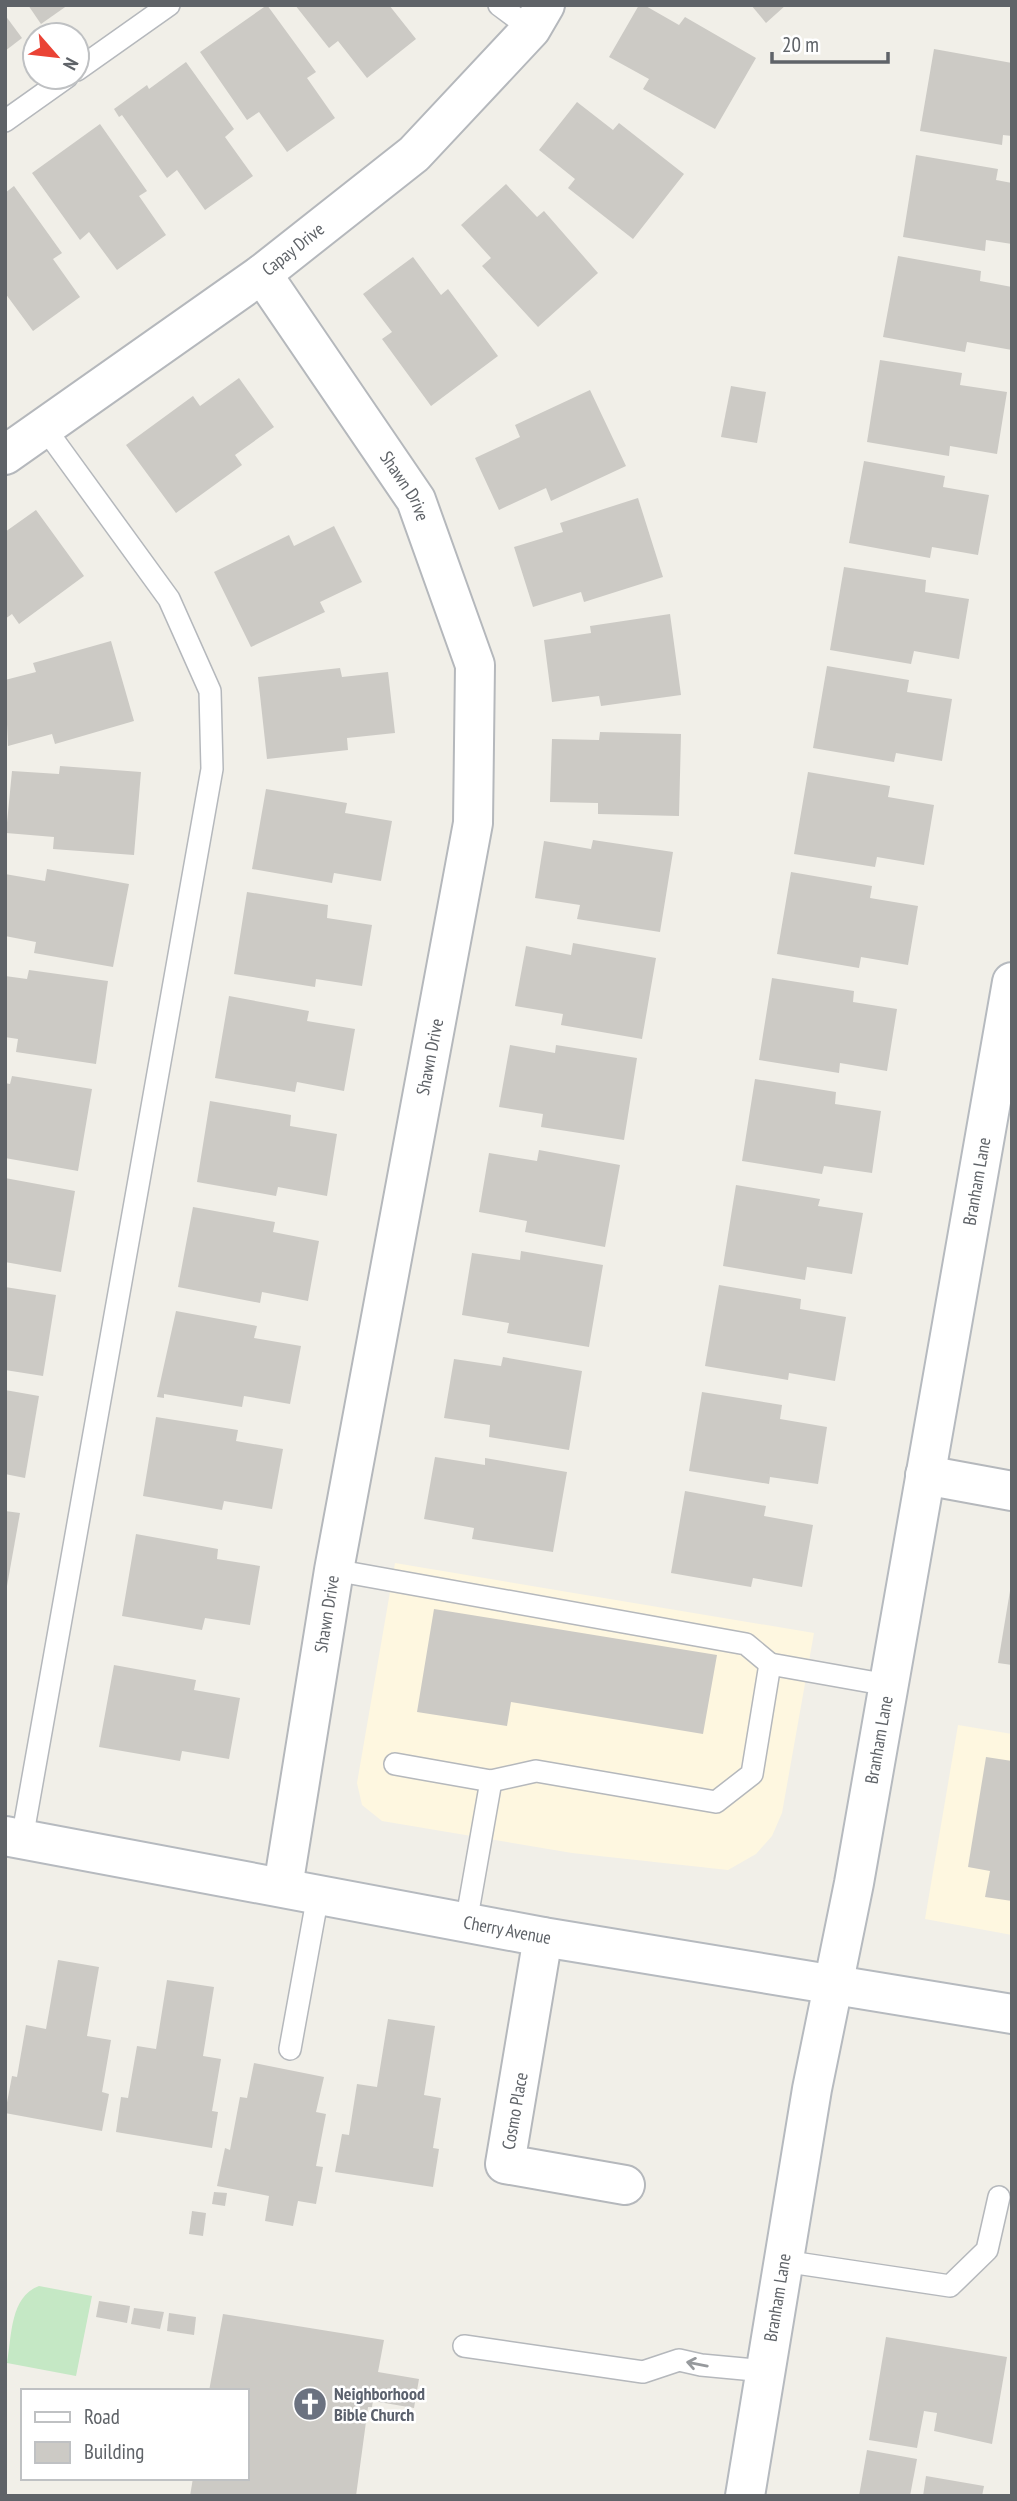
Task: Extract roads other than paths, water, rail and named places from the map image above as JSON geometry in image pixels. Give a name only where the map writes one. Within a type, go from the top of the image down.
[{"type":"street","name":"Capay Drive","points":[[5,455],[262,274],[414,154],[538,17]]},
{"type":"street","name":"Shawn Drive","points":[[262,274],[415,500],[475,665],[473,823],[334,1570],[301,1891]]},
{"type":"street","name":"Branham Lane","points":[[745,2496],[811,2089],[835,1984],[1012,982]]},
{"type":"street","points":[[925,1475],[1012,1491]]},
{"type":"street","name":"Cherry Avenue","points":[[14,1838],[543,1937],[1012,2014]]},
{"type":"street","name":"Cosmo Place","points":[[543,1937],[505,2164],[625,2185]]},
{"type":"lane","points":[[91,60],[169,5]]},
{"type":"lane","points":[[499,5],[538,17]]},
{"type":"lane","points":[[5,121],[47,91]]},
{"type":"lane","points":[[14,1838],[212,769],[210,691],[169,599],[44,427]]},
{"type":"lane","points":[[334,1570],[746,1644],[770,1664],[888,1685]]},
{"type":"lane","points":[[395,1764],[491,1781],[536,1771],[716,1802],[752,1774],[770,1664]]},
{"type":"lane","points":[[466,1923],[491,1781]]},
{"type":"lane","points":[[290,2049],[301,1891]]},
{"type":"lane","points":[[783,2261],[950,2286],[988,2250],[999,2197]]},
{"type":"lane","points":[[464,2346],[643,2372],[679,2360],[701,2365],[765,2371]]},
{"type":"place","name":"Neighborhood Bible Church","points":[[310,2404]]}]
